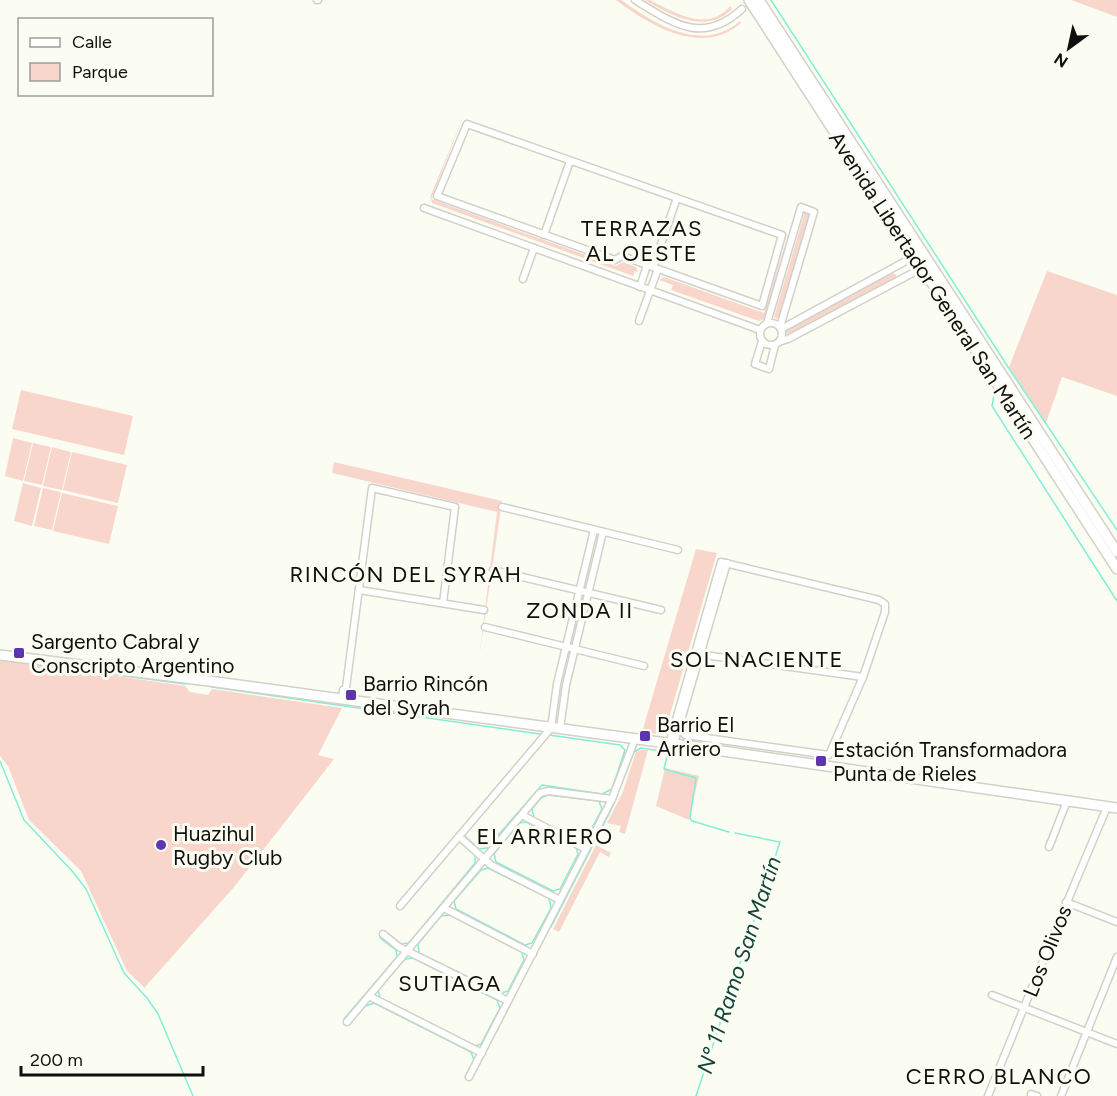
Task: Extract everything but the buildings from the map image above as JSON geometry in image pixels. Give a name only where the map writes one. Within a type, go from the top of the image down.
[{"type":"main road","name":"Avenida Libertador General San Martín","points":[[749,0],[833,122],[1117,552]]},
{"type":"main road","name":"Avenida Libertador General San Martín","points":[[759,0],[922,268],[1117,569]]},
{"type":"main road","points":[[0,654],[635,739],[1112,808]]},
{"type":"street","points":[[635,0],[668,19],[687,27],[700,29],[723,24],[742,9]]},
{"type":"street","points":[[467,124],[570,161],[782,235],[762,306],[622,256],[615,260],[437,196],[467,124]]},
{"type":"street","points":[[544,235],[570,161]]},
{"type":"street","points":[[640,287],[653,267],[677,198]]},
{"type":"street","points":[[801,207],[814,212],[780,328],[782,336],[768,369],[755,364],[762,341],[760,330],[767,323],[801,207]]},
{"type":"street","points":[[424,208],[760,330]]},
{"type":"street","points":[[523,279],[534,248]]},
{"type":"street","points":[[780,328],[915,256]]},
{"type":"street","points":[[639,321],[651,291],[653,267]]},
{"type":"street","points":[[762,341],[770,345],[788,339],[922,268]]},
{"type":"street","points":[[767,323],[774,323],[780,328]]},
{"type":"street","points":[[345,699],[343,690],[346,688],[372,488],[455,507],[443,603]]},
{"type":"street","points":[[502,507],[678,550]]},
{"type":"street","points":[[555,729],[557,684],[594,530]]},
{"type":"street","points":[[400,906],[555,729],[603,532]]},
{"type":"street","points":[[671,744],[727,563],[883,602],[886,607],[885,612],[863,677],[828,755],[685,735],[679,729]]},
{"type":"street","points":[[493,570],[661,610]]},
{"type":"street","points":[[359,590],[484,610]]},
{"type":"street","points":[[485,627],[644,666]]},
{"type":"street","points":[[697,654],[863,677]]},
{"type":"street","points":[[671,744],[679,729],[681,712]]},
{"type":"street","points":[[469,1077],[612,799],[635,739]]},
{"type":"street","points":[[347,1022],[540,793],[549,790],[612,799]]},
{"type":"street","points":[[1049,847],[1067,801]]},
{"type":"street","name":"Los Olivos","points":[[988,1096],[1066,902],[1112,808]]},
{"type":"street","points":[[522,815],[586,849]]},
{"type":"street","points":[[463,840],[491,865],[560,900]]},
{"type":"street","points":[[1066,902],[1117,922]]},
{"type":"street","points":[[444,908],[532,954]]},
{"type":"street","points":[[383,934],[408,951],[508,1001]]},
{"type":"street","points":[[1061,1096],[1117,957]]},
{"type":"street","points":[[992,995],[1117,1044]]},
{"type":"street","points":[[369,996],[482,1053]]},
{"type":"green space","points":[[616,0],[621,0],[664,26],[695,35],[710,35],[725,31],[740,21],[741,23],[726,33],[694,38],[660,28]]},
{"type":"green space","points":[[645,0],[650,0],[691,18],[712,18],[730,6],[732,9],[722,17],[700,22],[678,17]]},
{"type":"green space","points":[[1071,0],[1117,0],[1117,17]]},
{"type":"green space","points":[[464,115],[431,199],[616,266],[623,262],[636,267],[638,272],[635,271],[633,276],[432,203],[430,197]]},
{"type":"green space","points":[[806,208],[811,209],[777,319],[774,317]]},
{"type":"green space","points":[[789,231],[764,319],[759,321],[671,290],[673,285],[659,280],[664,277],[764,313]]},
{"type":"green space","points":[[1047,271],[1117,295],[1117,396],[1062,377],[1046,423],[1009,367]]},
{"type":"green space","points":[[893,273],[896,278],[789,334],[786,333],[787,329]]},
{"type":"green space","points":[[21,390],[133,416],[124,455],[12,429]]},
{"type":"green space","points":[[13,438],[32,443],[23,481],[5,476]]},
{"type":"green space","points":[[33,443],[51,447],[42,485],[24,481]]},
{"type":"green space","points":[[52,447],[71,452],[62,490],[43,486]]},
{"type":"green space","points":[[72,452],[127,465],[118,503],[63,490]]},
{"type":"green space","points":[[334,462],[502,501],[479,658],[497,512],[332,473]]},
{"type":"green space","points":[[23,483],[41,488],[32,526],[14,521]]},
{"type":"green space","points":[[43,488],[61,492],[52,530],[34,526]]},
{"type":"green space","points":[[62,493],[118,506],[109,544],[53,531]]},
{"type":"green space","points":[[696,549],[717,553],[664,735],[642,732]]},
{"type":"green space","name":"Huazihul Rugby Club","points":[[0,659],[185,686],[190,692],[208,695],[212,689],[342,708],[318,755],[334,759],[235,886],[145,987],[147,990],[127,971],[81,871],[29,820],[8,766],[0,756]]},
{"type":"green space","points":[[648,750],[625,834],[619,832],[621,826],[607,823],[622,794],[636,752]]},
{"type":"green space","points":[[665,768],[699,776],[689,820],[656,806]]},
{"type":"green space","points":[[596,845],[611,853],[609,857],[600,852],[559,932],[553,929]]},
{"type":"waterway","points":[[771,0],[1008,367],[1117,530]]},
{"type":"waterway","points":[[994,395],[992,406],[1117,601]]},
{"type":"waterway","points":[[73,669],[185,684]]},
{"type":"waterway","points":[[212,687],[540,734]]},
{"type":"waterway","points":[[466,837],[479,849],[487,848],[542,785],[602,794],[612,789],[625,750],[620,745],[549,735]]},
{"type":"waterway","points":[[551,927],[611,810],[634,752],[641,748],[668,752],[664,769],[696,778],[690,818],[692,821],[729,832]]},
{"type":"waterway","points":[[0,761],[24,820],[86,889],[124,973],[158,1014],[193,1096]]},
{"type":"waterway","points":[[548,795],[599,801],[602,809],[586,839],[579,841],[534,818],[532,809],[541,798],[548,795]]},
{"type":"waterway","points":[[526,822],[576,847],[578,854],[560,889],[553,891],[496,862],[494,854],[519,823],[526,822]]},
{"type":"waterway","name":"Nº 11 Ramo San Martín","points":[[696,1096],[780,842],[735,833]]},
{"type":"waterway","points":[[461,843],[469,850]]},
{"type":"waterway","points":[[386,932],[401,944],[409,943],[475,863],[475,855]]},
{"type":"waterway","points":[[488,868],[549,898],[551,908],[532,943],[525,945],[456,909],[454,901],[481,870],[488,868]]},
{"type":"waterway","points":[[450,915],[522,952],[524,960],[508,991],[501,993],[419,953],[418,944],[441,916],[450,915]]},
{"type":"waterway","points":[[344,1019],[397,957],[396,950],[380,938]]},
{"type":"waterway","points":[[413,958],[497,1000],[500,1008],[481,1044],[475,1046],[380,998],[378,990],[405,959],[413,958]]},
{"type":"waterway","points":[[351,1022],[365,1006],[374,1003],[471,1052],[474,1060],[465,1077]]},
{"type":"place","name":"Sargento Cabral y Conscripto Argentino","points":[[19,653]]},
{"type":"place","name":"Barrio Rincón del Syrah","points":[[351,695]]},
{"type":"place","name":"Barrio El Arriero","points":[[645,736]]},
{"type":"place","name":"Estación Transformadora Punta de Rieles","points":[[821,761]]},
{"type":"place","name":"Huazihul Rugby Club","points":[[161,845]]},
{"type":"district","name":"TERRAZAS AL OESTE","points":[[642,240]]},
{"type":"district","name":"RINCÓN DEL SYRAH","points":[[406,574]]},
{"type":"district","name":"ZONDA II","points":[[580,610]]},
{"type":"district","name":"SOL NACIENTE","points":[[757,659]]},
{"type":"district","name":"EL ARRIERO","points":[[545,836]]},
{"type":"district","name":"SUTIAGA","points":[[450,983]]},
{"type":"district","name":"CERRO BLANCO","points":[[999,1076]]}]
